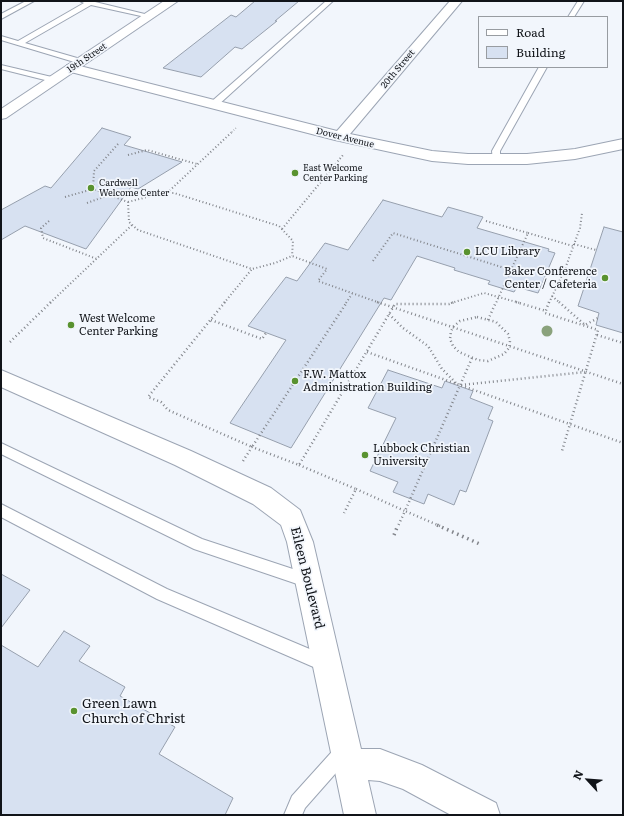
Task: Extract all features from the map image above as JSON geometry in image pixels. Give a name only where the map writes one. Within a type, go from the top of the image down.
[{"type":"street","name":"19th Street","points":[[1,115],[172,1]]},
{"type":"street","name":"20th Street","points":[[340,137],[456,1]]},
{"type":"street","name":"Dover Avenue","points":[[77,65],[214,104],[340,137],[419,154],[496,160],[550,158],[623,144]]},
{"type":"street","name":"Eileen Boulevard","points":[[1,378],[183,458],[262,496],[291,518],[300,542],[360,815]]},
{"type":"street","points":[[348,756],[411,776],[484,815]]},
{"type":"lane","points":[[1,17],[31,1]]},
{"type":"lane","points":[[81,1],[150,16]]},
{"type":"lane","points":[[214,104],[330,1]]},
{"type":"lane","points":[[572,16],[580,1]]},
{"type":"lane","points":[[20,43],[89,3]]},
{"type":"lane","points":[[1,38],[20,43],[77,65]]},
{"type":"lane","points":[[1,67],[53,80]]},
{"type":"lane","points":[[496,160],[496,150],[542,68]]},
{"type":"lane","points":[[1,448],[199,544],[309,581]]},
{"type":"lane","points":[[1,510],[162,594],[328,665]]},
{"type":"lane","points":[[293,815],[298,802],[348,756]]},
{"type":"path","points":[[167,193],[238,126]]},
{"type":"path","points":[[93,189],[94,171],[118,144]]},
{"type":"path","points":[[128,156],[147,150],[198,164]]},
{"type":"path","points":[[282,229],[348,150]]},
{"type":"path","points":[[87,203],[109,195],[120,180]]},
{"type":"path","points":[[65,197],[93,189],[128,202],[162,193],[181,195],[282,229],[293,241],[292,256]]},
{"type":"path","points":[[128,202],[129,222],[138,230],[252,269],[275,263],[292,256],[327,269],[318,281],[452,328],[623,384]]},
{"type":"path","points":[[546,311],[574,245],[580,228],[582,213]]},
{"type":"path","points":[[49,221],[41,228],[43,238],[97,259]]},
{"type":"path","points":[[486,221],[596,250]]},
{"type":"path","points":[[10,342],[132,225]]},
{"type":"path","points":[[373,261],[393,233],[511,270]]},
{"type":"path","points":[[488,320],[528,233]]},
{"type":"path","points":[[252,269],[148,397],[161,402],[168,410],[252,447],[356,489],[482,545]]},
{"type":"path","points":[[299,465],[395,304],[449,304],[484,293],[546,311],[546,313],[598,330],[562,451]]},
{"type":"path","points":[[239,466],[352,294]]},
{"type":"path","points":[[552,296],[585,325]]},
{"type":"path","points":[[389,314],[404,328],[428,346],[446,374],[460,385],[586,372]]},
{"type":"path","points":[[477,317],[488,320],[503,328],[508,334],[510,341],[509,346],[504,354],[488,361],[472,358],[459,352],[453,346],[450,338],[452,328],[460,321],[477,317]]},
{"type":"path","points":[[585,325],[598,318]]},
{"type":"path","points":[[211,320],[262,339],[266,333]]},
{"type":"path","points":[[597,335],[623,343]]},
{"type":"path","points":[[367,352],[623,443]]},
{"type":"path","points":[[394,535],[472,358]]},
{"type":"path","points":[[344,513],[356,489]]},
{"type":"building","points":[[255,1],[299,1],[242,49],[235,47],[201,77],[163,68],[231,15],[236,17]]},
{"type":"building","name":"Cardwell Welcome Center","points":[[102,128],[131,137],[124,145],[182,162],[138,189],[131,187],[86,249],[25,226],[1,240],[1,210],[45,186],[51,188]]},
{"type":"building","points":[[383,200],[442,217],[448,207],[483,217],[477,228],[549,249],[548,251],[555,253],[538,293],[517,287],[514,292],[488,284],[490,281],[454,270],[455,268],[417,256],[391,300],[384,298],[291,448],[230,423],[286,340],[248,326],[286,277],[297,281],[325,243],[348,250]]},
{"type":"building","name":"Baker Conference Center / Cafeteria","points":[[604,227],[623,232],[623,333],[596,325],[599,313],[578,306]]},
{"type":"building","points":[[388,370],[442,388],[445,381],[473,391],[470,398],[493,407],[488,419],[493,421],[466,492],[460,490],[454,505],[428,494],[424,504],[393,492],[398,482],[370,471],[396,418],[368,408]]},
{"type":"building","points":[[1,574],[30,590],[1,628]]},
{"type":"building","name":"Green Lawn Church of Christ","points":[[64,631],[90,646],[79,661],[125,687],[120,696],[175,727],[159,754],[233,798],[225,815],[1,815],[1,645],[38,667]]},
{"type":"place","name":"East Welcome Center Parking","points":[[295,173]]},
{"type":"place","name":"Cardwell Welcome Center","points":[[91,188]]},
{"type":"place","name":"LCU Library","points":[[467,252]]},
{"type":"place","name":"Baker Conference Center / Cafeteria","points":[[605,278]]},
{"type":"place","name":"West Welcome Center Parking","points":[[71,325]]},
{"type":"place","name":"F.W. Mattox Administration Building","points":[[295,381]]},
{"type":"place","name":"Lubbock Christian University","points":[[365,455]]},
{"type":"place","name":"Green Lawn Church of Christ","points":[[74,711]]}]
